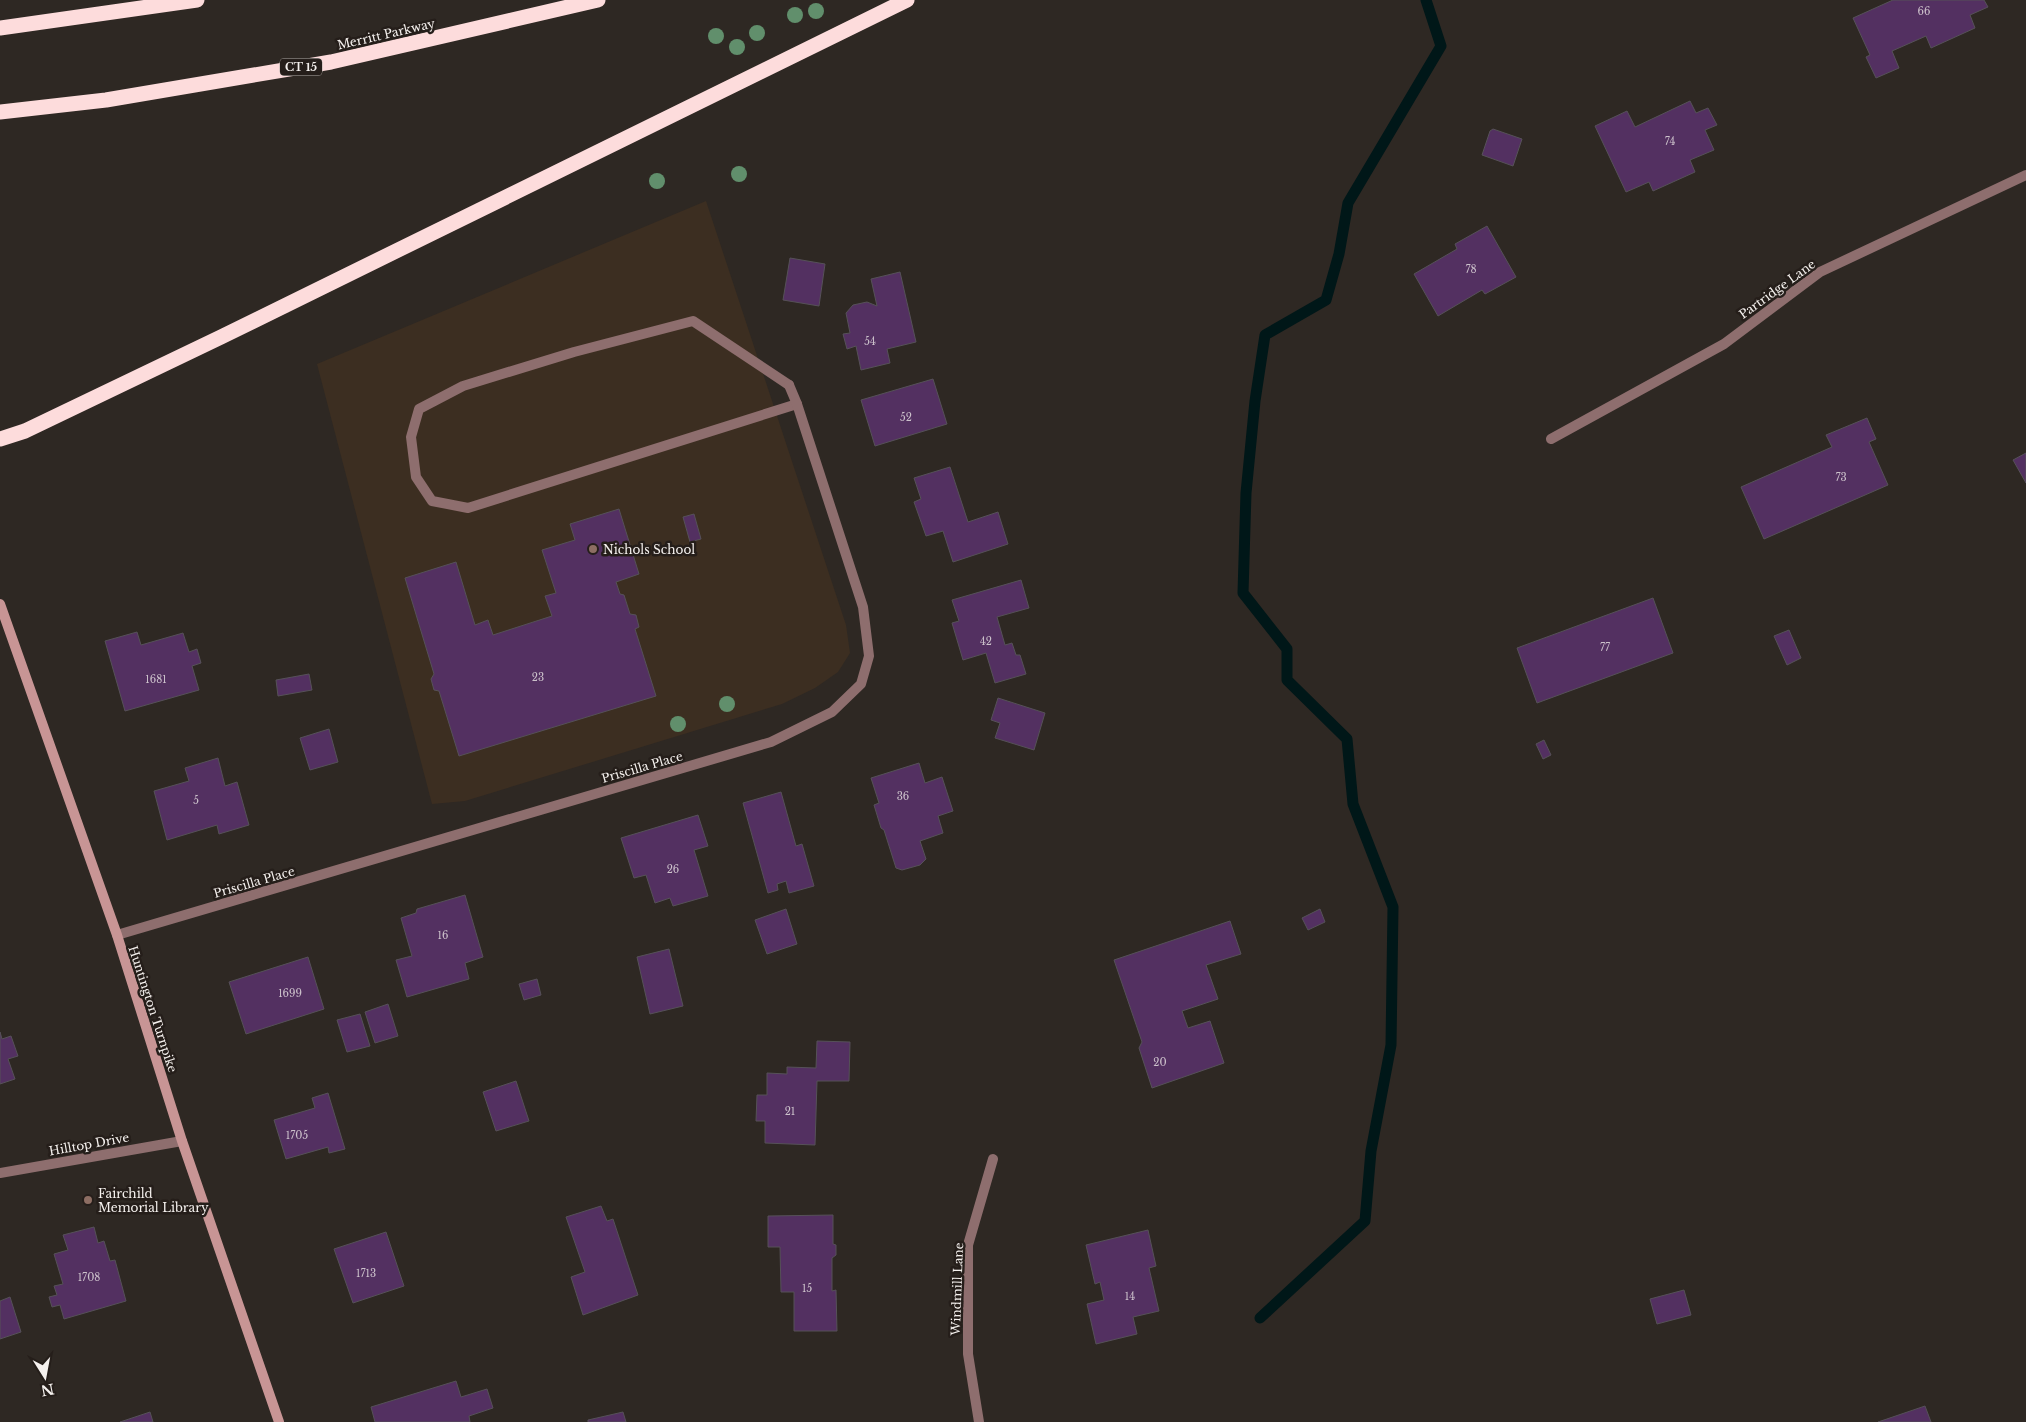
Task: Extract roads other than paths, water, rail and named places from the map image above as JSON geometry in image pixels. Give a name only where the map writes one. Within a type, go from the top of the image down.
[{"type":"highway","points":[[0,28],[197,0]]},
{"type":"highway","name":"Merritt Parkway","points":[[0,112],[106,100],[331,62],[598,0]]},
{"type":"highway","points":[[0,439],[25,431],[221,338],[906,0]]},
{"type":"main road","name":"Huntington Turnpike","points":[[0,604],[117,935],[182,1141],[279,1422]]},
{"type":"street","name":"Partridge Lane","points":[[1551,439],[1724,344],[1820,272],[2026,175]]},
{"type":"street","name":"Priscilla Place","points":[[117,935],[771,742],[832,712],[861,684],[869,656],[862,607],[797,404],[789,385],[694,321],[574,352],[463,386],[419,409],[412,437],[416,477],[432,501],[468,508],[797,404]]},
{"type":"street","name":"Hilltop Drive","points":[[0,1172],[182,1141]]},
{"type":"street","name":"Windmill Lane","points":[[979,1422],[968,1354],[968,1245],[993,1159]]},
{"type":"waterway","points":[[1260,1318],[1365,1221],[1371,1151],[1391,1045],[1393,907],[1353,804],[1347,739],[1287,680],[1287,649],[1243,593],[1246,493],[1255,401],[1265,335],[1326,300],[1339,254],[1348,203],[1441,46],[1426,0]]},
{"type":"place","name":"Nichols School","points":[[593,549]]},
{"type":"place","name":"Fairchild Memorial Library","points":[[88,1200]]}]
